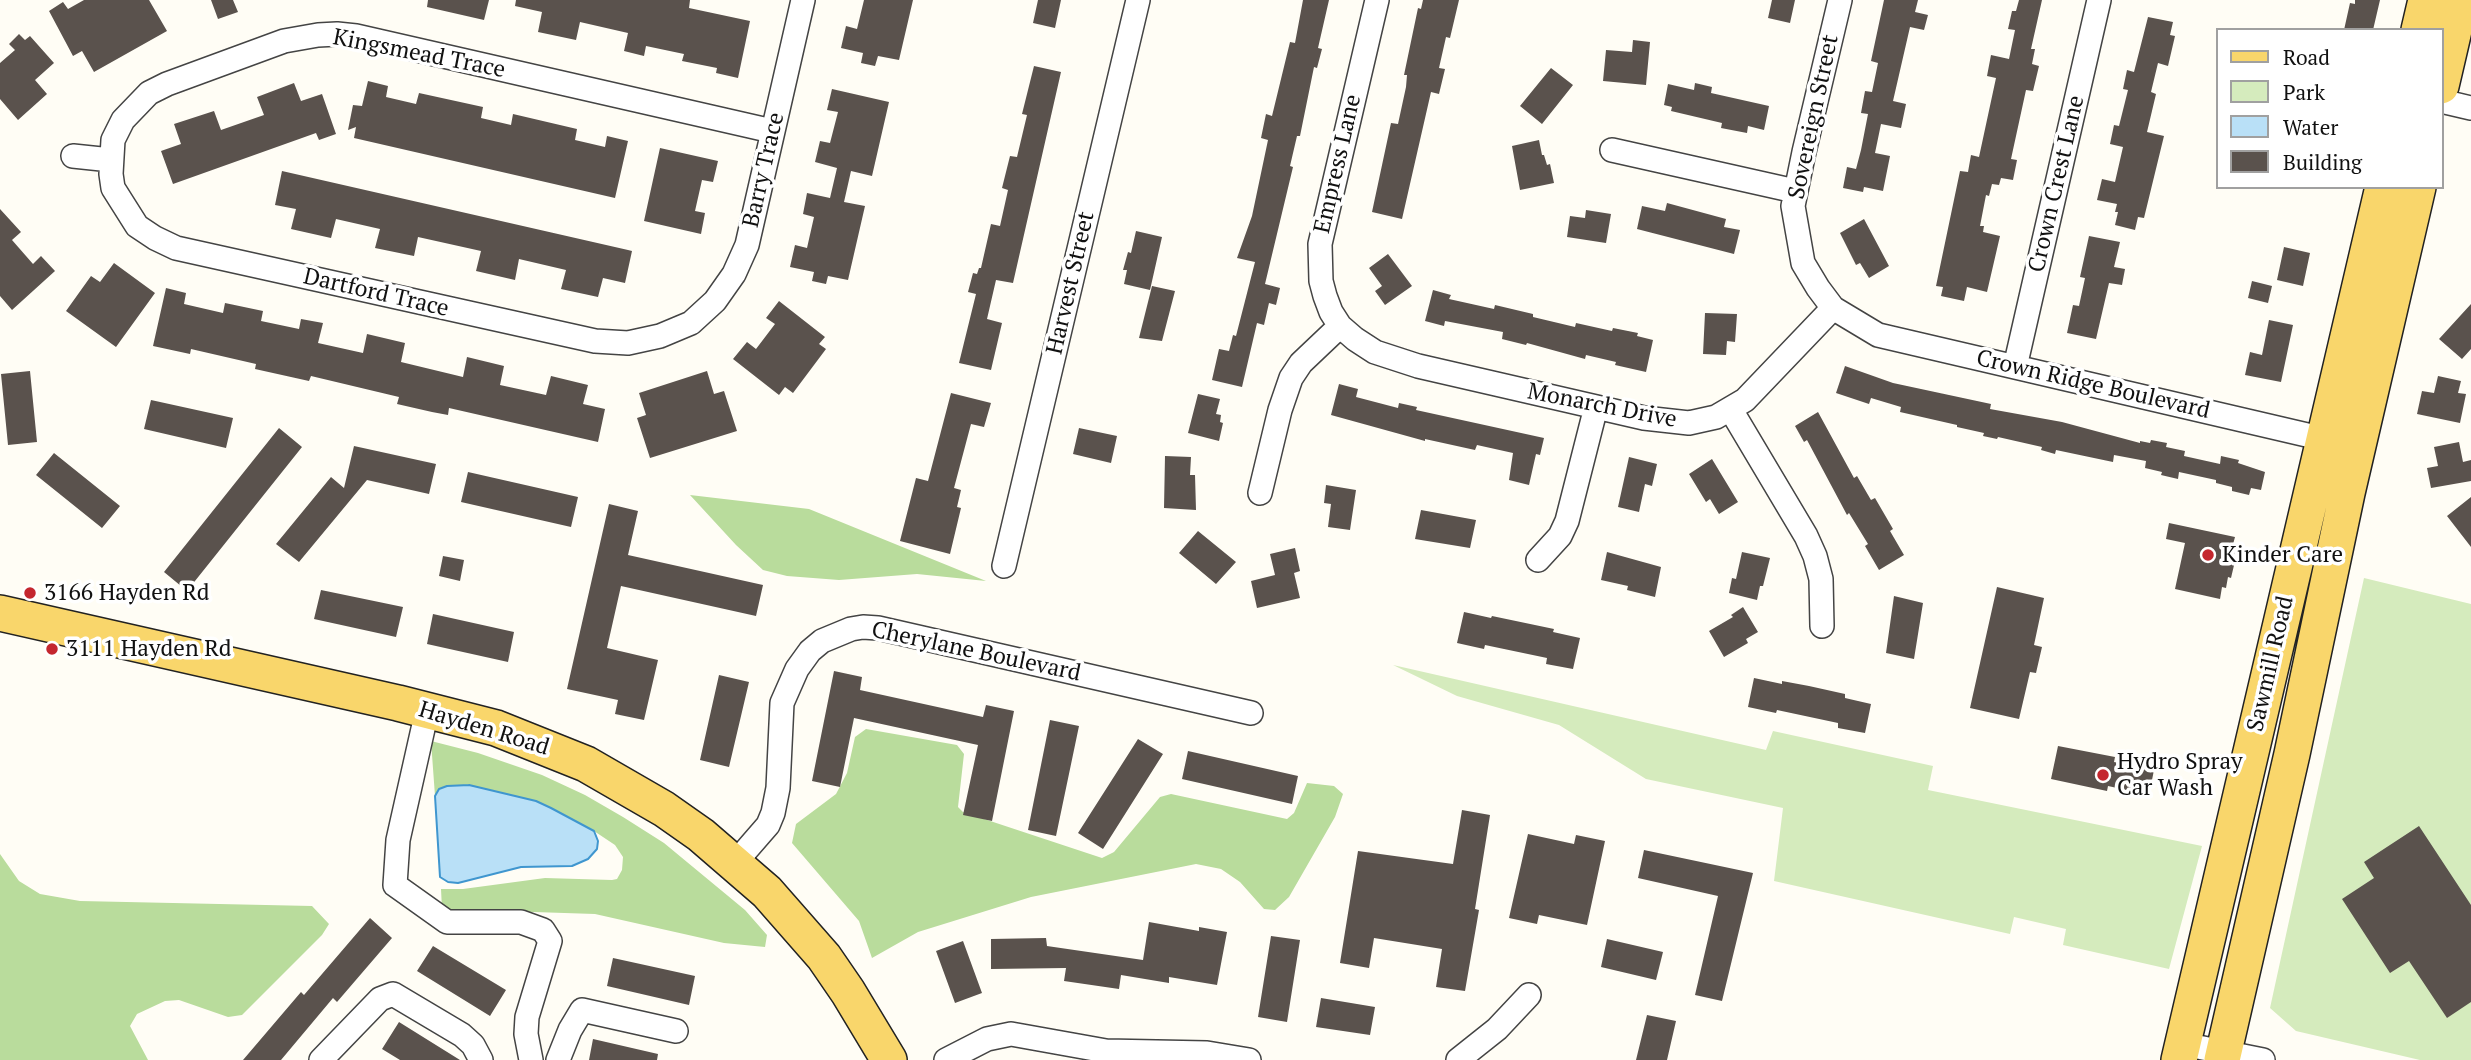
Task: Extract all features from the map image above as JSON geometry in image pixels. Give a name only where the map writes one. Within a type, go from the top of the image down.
[{"type":"main road","points":[[2419,28],[2426,0]]},
{"type":"main road","points":[[2443,77],[2461,0]]},
{"type":"main road","name":"Sawmill Road","points":[[2222,1056],[2292,754],[2384,189]]},
{"type":"main road","name":"Sawmill Road","points":[[2181,1052],[2342,443],[2417,189]]},
{"type":"main road","name":"Hayden Road","points":[[0,613],[427,711],[515,734],[586,764],[651,800],[702,835],[735,863],[797,924],[824,957],[890,1060]]},
{"type":"street","name":"Barry Trace","points":[[691,323],[715,301],[734,274],[747,244],[803,0]]},
{"type":"street","name":"Harvest Street","points":[[1004,566],[1138,0]]},
{"type":"street","name":"Empress Lane","points":[[1340,326],[1331,312],[1321,281],[1320,244],[1377,0]]},
{"type":"street","name":"Sovereign Street","points":[[1833,308],[1803,262],[1794,206],[1795,191],[1840,0]]},
{"type":"street","name":"Crown Crest Lane","points":[[2015,367],[2099,0]]},
{"type":"street","name":"Kingsmead Trace","points":[[111,160],[113,140],[123,120],[149,93],[284,41],[337,34],[356,36],[772,131]]},
{"type":"street","points":[[2443,101],[2471,107]]},
{"type":"street","points":[[1612,150],[1795,191]]},
{"type":"street","points":[[73,156],[111,160]]},
{"type":"street","name":"Dartford Trace","points":[[111,160],[113,188],[137,226],[176,248],[595,341],[628,343],[660,336],[691,323]]},
{"type":"street","name":"Monarch Drive","points":[[1340,326],[1376,352],[1396,360],[1596,407],[1666,422],[1689,423],[1731,410],[1745,400],[1833,308]]},
{"type":"street","name":"Crown Ridge Boulevard","points":[[1833,308],[1878,335],[2342,443]]},
{"type":"street","points":[[1260,492],[1280,410],[1291,378],[1301,363],[1340,326]]},
{"type":"street","points":[[1538,561],[1560,536],[1567,521],[1596,407]]},
{"type":"street","points":[[1731,410],[1806,536],[1815,556],[1821,579],[1822,626]]},
{"type":"street","name":"Cherylane Boulevard","points":[[735,863],[768,825],[773,813],[778,788],[782,703],[797,669],[810,651],[822,641],[850,629],[863,626],[878,628],[1251,713]]},
{"type":"street","points":[[427,711],[398,840],[395,884],[447,922],[521,922],[542,930],[550,941],[527,1017],[526,1034],[531,1060]]},
{"type":"street","points":[[321,1060],[380,999],[393,994],[462,1035],[473,1045],[481,1060]]},
{"type":"street","points":[[1458,1060],[1497,1029],[1529,995]]},
{"type":"street","points":[[558,1060],[570,1030],[582,1010],[676,1031]]},
{"type":"street","points":[[946,1060],[987,1039],[1011,1034],[1106,1051],[1208,1053],[1249,1060]]},
{"type":"street","points":[[2181,1052],[2263,1060]]},
{"type":"green space","points":[[690,495],[809,509],[986,581],[917,574],[839,580],[787,576],[763,570]]},
{"type":"green space","points":[[2364,578],[2471,604],[2471,1060],[2420,1060],[2296,1031],[2270,1008]]},
{"type":"green space","points":[[1393,665],[1766,750],[1773,731],[1933,766],[1928,790],[2202,846],[2169,969],[2063,945],[2066,929],[2014,917],[2010,934],[1774,881],[1783,808],[1646,779],[1559,725],[1457,696]]},
{"type":"green space","points":[[866,729],[957,745],[964,754],[958,807],[963,812],[1102,858],[1114,852],[1160,797],[1171,794],[1287,819],[1294,813],[1307,783],[1334,786],[1343,794],[1335,817],[1289,897],[1275,910],[1264,909],[1240,882],[1221,869],[1196,864],[1031,897],[918,932],[872,958],[859,921],[792,843],[796,824],[836,794],[847,773],[855,737]]},
{"type":"green space","points":[[431,741],[478,753],[542,775],[623,817],[664,843],[745,910],[767,935],[765,947],[724,943],[595,914],[442,909],[441,889],[463,889],[545,878],[612,880],[617,879],[622,870],[623,857],[615,845],[594,831],[536,801],[469,785],[447,786],[439,789],[435,796]]},
{"type":"green space","points":[[0,854],[19,881],[40,894],[80,901],[312,906],[329,924],[322,935],[242,1015],[228,1017],[179,1000],[165,1001],[137,1014],[130,1026],[148,1060],[0,1060]]},
{"type":"water","points":[[469,785],[536,801],[551,808],[594,831],[598,841],[597,849],[588,859],[572,866],[521,867],[458,883],[448,882],[440,877],[435,796],[439,789],[447,786]]},
{"type":"building","points":[[84,0],[149,0],[167,31],[94,72],[82,51],[73,56],[49,11],[63,2],[68,9]]},
{"type":"building","points":[[211,0],[233,0],[238,12],[218,19]]},
{"type":"building","points":[[428,0],[489,0],[484,20],[427,7]]},
{"type":"building","points":[[516,0],[690,0],[689,8],[750,21],[738,78],[716,73],[717,68],[682,61],[684,54],[646,46],[644,56],[624,51],[628,33],[580,22],[576,40],[538,32],[542,12],[515,6]]},
{"type":"building","points":[[864,0],[913,0],[899,60],[878,56],[875,66],[861,63],[863,53],[841,48],[846,26],[857,29]]},
{"type":"building","points":[[1038,0],[1061,0],[1055,28],[1033,23]]},
{"type":"building","points":[[1303,0],[1329,0],[1318,48],[1322,49],[1317,68],[1314,67],[1300,136],[1297,136],[1290,166],[1293,167],[1265,284],[1280,288],[1276,305],[1269,303],[1264,325],[1257,323],[1242,387],[1212,380],[1219,349],[1229,351],[1233,335],[1236,336],[1255,262],[1237,258],[1252,216],[1268,140],[1261,138],[1266,114],[1272,116],[1290,42],[1295,43]]},
{"type":"building","points":[[1423,0],[1459,0],[1439,68],[1445,69],[1439,94],[1431,92],[1402,219],[1372,212],[1391,123],[1398,124],[1406,87],[1407,75],[1404,75],[1418,8],[1421,9]]},
{"type":"building","points":[[1772,0],[1795,0],[1790,23],[1768,18]]},
{"type":"building","points":[[1884,0],[1918,0],[1915,12],[1928,15],[1924,30],[1910,27],[1893,101],[1906,104],[1901,128],[1881,124],[1875,153],[1890,156],[1883,191],[1864,187],[1863,192],[1843,188],[1847,167],[1856,169],[1861,150],[1868,114],[1861,113],[1865,91],[1872,92],[1878,63],[1871,61]]},
{"type":"building","points":[[2019,0],[2042,0],[2031,49],[2035,49],[2032,64],[2039,66],[2033,91],[2026,90],[2011,159],[2017,160],[2013,180],[2001,178],[1999,185],[1992,184],[1989,196],[1986,195],[1980,226],[1984,226],[1983,232],[2000,236],[1987,292],[1967,287],[1964,301],[1941,296],[1943,287],[1936,286],[1960,171],[1968,172],[1971,155],[1979,157],[1996,78],[1987,76],[1991,55],[2009,59],[2015,30],[2008,29],[2012,11],[2016,11]]},
{"type":"building","points":[[2355,0],[2380,0],[2373,28],[2344,28],[2350,3],[2355,4]]},
{"type":"building","points":[[2148,17],[2173,22],[2170,35],[2175,36],[2168,66],[2158,63],[2151,92],[2156,94],[2147,132],[2164,136],[2144,218],[2138,217],[2135,230],[2115,225],[2117,204],[2097,200],[2102,179],[2115,182],[2123,147],[2110,144],[2114,125],[2119,126],[2128,90],[2123,89],[2127,70],[2134,72]]},
{"type":"building","points":[[19,34],[25,40],[30,36],[54,63],[35,80],[47,94],[18,120],[0,99],[0,63],[15,50],[9,44]]},
{"type":"building","points":[[1633,40],[1650,42],[1646,85],[1603,81],[1606,50],[1632,52]]},
{"type":"building","points":[[1034,66],[1061,72],[1013,283],[996,280],[987,319],[1002,323],[991,370],[959,363],[976,294],[968,292],[973,273],[977,274],[981,268],[991,224],[1000,226],[1008,190],[1002,188],[1010,156],[1017,157],[1027,115],[1022,114]]},
{"type":"building","points":[[1551,68],[1573,85],[1542,124],[1520,106]]},
{"type":"building","points":[[368,81],[388,86],[386,97],[416,104],[419,93],[483,107],[481,118],[511,125],[513,114],[577,129],[575,140],[605,147],[607,136],[628,141],[615,198],[354,138],[356,127],[348,130],[353,105],[362,106]]},
{"type":"building","points":[[294,83],[301,101],[322,94],[336,134],[319,140],[316,133],[173,184],[161,151],[181,144],[174,124],[214,111],[221,130],[264,115],[257,97]]},
{"type":"building","points":[[1695,83],[1712,87],[1711,93],[1769,106],[1764,130],[1748,126],[1747,133],[1721,128],[1722,123],[1671,111],[1672,107],[1664,105],[1668,84],[1694,90]]},
{"type":"building","points":[[832,89],[889,102],[872,176],[851,171],[844,202],[865,206],[848,280],[828,276],[826,284],[812,281],[814,272],[790,267],[795,245],[807,248],[814,217],[803,214],[807,193],[830,198],[837,168],[815,162],[820,141],[830,143],[838,112],[827,110]]},
{"type":"building","points":[[1539,140],[1542,155],[1547,165],[1550,164],[1554,183],[1520,190],[1512,146]]},
{"type":"building","points":[[660,148],[718,161],[713,182],[702,180],[695,211],[705,213],[701,234],[644,221]]},
{"type":"building","points":[[282,171],[632,251],[625,283],[603,278],[598,297],[561,289],[566,270],[519,259],[515,280],[476,271],[481,251],[418,237],[414,256],[375,248],[380,229],[336,219],[331,238],[291,229],[296,209],[275,205]]},
{"type":"building","points":[[1667,203],[1726,219],[1724,227],[1740,230],[1734,254],[1637,229],[1642,206],[1665,211]]},
{"type":"building","points":[[0,209],[21,232],[12,240],[33,264],[41,256],[55,271],[12,310],[0,296]]},
{"type":"building","points":[[1586,210],[1611,214],[1606,243],[1567,237],[1570,216],[1585,218]]},
{"type":"building","points":[[1864,219],[1889,266],[1869,278],[1860,263],[1856,265],[1840,233]]},
{"type":"building","points":[[1136,231],[1162,237],[1150,290],[1124,284],[1127,270],[1123,270],[1128,252],[1131,253]]},
{"type":"building","points":[[2089,236],[2120,242],[2114,267],[2125,269],[2122,285],[2109,283],[2096,339],[2067,333],[2073,305],[2079,306],[2085,278],[2080,277]]},
{"type":"building","points":[[2284,247],[2310,253],[2303,286],[2277,280]]},
{"type":"building","points":[[1388,254],[1412,286],[1385,305],[1375,291],[1382,286],[1369,268]]},
{"type":"building","points":[[114,263],[155,293],[116,347],[66,311],[91,276],[100,282]]},
{"type":"building","points":[[2252,281],[2272,286],[2268,303],[2248,298]]},
{"type":"building","points":[[1152,286],[1175,291],[1162,341],[1139,338]]},
{"type":"building","points":[[166,288],[186,293],[184,304],[223,313],[225,303],[263,311],[261,321],[299,329],[301,319],[323,323],[318,343],[363,353],[367,334],[405,343],[401,362],[463,377],[467,357],[504,366],[500,385],[546,395],[551,376],[588,385],[583,404],[605,409],[598,442],[449,408],[448,415],[432,412],[397,404],[399,397],[311,376],[309,381],[255,369],[256,364],[191,349],[190,354],[153,346]]},
{"type":"building","points":[[1433,290],[1451,295],[1449,299],[1494,309],[1495,305],[1575,327],[1576,323],[1612,331],[1613,328],[1638,333],[1637,336],[1653,340],[1646,372],[1586,355],[1585,359],[1502,339],[1503,332],[1445,321],[1444,326],[1425,321]]},
{"type":"building","points":[[779,301],[825,337],[819,344],[826,349],[793,393],[785,387],[779,395],[733,359],[747,342],[756,349],[775,324],[766,318]]},
{"type":"building","points":[[2471,304],[2471,349],[2462,359],[2439,339]]},
{"type":"building","points":[[1705,313],[1737,314],[1735,342],[1727,341],[1726,355],[1703,354]]},
{"type":"building","points":[[2269,320],[2293,325],[2281,382],[2245,375],[2250,352],[2262,355]]},
{"type":"building","points":[[1845,366],[1893,383],[1991,404],[1990,409],[2062,422],[2140,443],[2150,443],[2151,440],[2167,443],[2166,447],[2185,451],[2184,456],[2220,464],[2221,456],[2239,460],[2238,463],[2265,472],[2261,490],[2251,488],[2249,495],[2232,491],[2232,487],[2216,483],[2216,480],[2179,472],[2178,479],[2161,475],[2162,472],[2145,468],[2146,461],[2114,455],[2113,462],[2056,450],[2055,454],[2041,450],[2042,447],[1983,436],[1984,433],[1957,425],[1900,412],[1901,407],[1871,398],[1869,404],[1836,393]]},
{"type":"building","points":[[30,371],[37,442],[8,445],[1,374]]},
{"type":"building","points":[[707,371],[714,394],[724,391],[737,431],[650,458],[637,418],[646,415],[639,393]]},
{"type":"building","points":[[2438,376],[2461,381],[2458,393],[2466,394],[2460,423],[2417,414],[2422,391],[2434,393]]},
{"type":"building","points":[[1339,384],[1358,389],[1356,397],[1398,408],[1399,403],[1417,407],[1416,410],[1544,438],[1540,455],[1536,454],[1529,485],[1509,480],[1513,453],[1477,445],[1475,450],[1425,441],[1331,415]]},
{"type":"building","points":[[951,393],[991,403],[984,427],[971,424],[954,488],[961,490],[957,507],[961,508],[950,554],[900,541],[916,478],[928,481]]},
{"type":"building","points":[[1198,394],[1220,399],[1216,414],[1221,415],[1220,422],[1223,423],[1219,441],[1188,433]]},
{"type":"building","points":[[151,400],[233,418],[226,448],[144,429]]},
{"type":"building","points":[[1818,412],[1854,478],[1857,476],[1871,500],[1875,498],[1904,555],[1879,570],[1865,546],[1868,544],[1849,513],[1847,515],[1807,440],[1804,442],[1795,426]]},
{"type":"building","points":[[279,428],[302,447],[187,591],[164,572]]},
{"type":"building","points":[[1079,428],[1117,436],[1111,463],[1073,454]]},
{"type":"building","points":[[2459,442],[2463,462],[2471,460],[2471,481],[2431,488],[2427,468],[2438,466],[2434,447]]},
{"type":"building","points":[[354,446],[436,464],[429,494],[367,480],[299,562],[276,544],[331,477],[344,488]]},
{"type":"building","points":[[54,453],[120,506],[102,528],[36,475]]},
{"type":"building","points":[[1165,456],[1191,457],[1190,475],[1195,475],[1196,510],[1164,508]]},
{"type":"building","points":[[1629,457],[1657,464],[1652,486],[1645,484],[1639,512],[1618,507]]},
{"type":"building","points":[[1712,459],[1738,502],[1719,514],[1710,499],[1706,502],[1689,474]]},
{"type":"building","points":[[468,472],[578,497],[571,527],[461,502]]},
{"type":"building","points":[[1326,485],[1356,490],[1350,530],[1328,527],[1331,504],[1324,503]]},
{"type":"building","points":[[2471,497],[2471,547],[2447,516]]},
{"type":"building","points":[[609,504],[638,511],[628,555],[763,585],[756,616],[621,586],[607,648],[658,660],[644,720],[615,714],[618,700],[567,689]]},
{"type":"building","points":[[1421,510],[1476,520],[1470,548],[1415,539]]},
{"type":"building","name":"Kinder Care","points":[[2169,523],[2235,537],[2232,548],[2235,549],[2235,561],[2231,578],[2228,577],[2226,588],[2222,587],[2220,599],[2175,589],[2185,543],[2166,539]]},
{"type":"building","points":[[1198,531],[1236,562],[1216,584],[1179,553]]},
{"type":"building","points":[[1295,548],[1300,571],[1294,573],[1300,598],[1257,608],[1251,581],[1275,575],[1270,554]]},
{"type":"building","points":[[1607,552],[1661,567],[1655,597],[1627,590],[1628,586],[1601,580]]},
{"type":"building","points":[[1742,552],[1770,558],[1757,600],[1729,593],[1732,578],[1736,579]]},
{"type":"building","points":[[443,556],[464,560],[460,581],[439,576]]},
{"type":"building","points":[[1997,587],[2044,598],[2034,645],[2042,647],[2036,673],[2030,672],[2019,719],[1970,708]]},
{"type":"building","points":[[321,590],[403,607],[396,637],[314,619]]},
{"type":"building","points":[[1894,596],[1923,603],[1914,659],[1886,653]]},
{"type":"building","points":[[1743,607],[1758,632],[1746,639],[1748,643],[1724,657],[1709,631],[1733,617],[1731,615]]},
{"type":"building","points":[[1464,612],[1554,629],[1553,632],[1580,638],[1573,669],[1546,664],[1547,658],[1485,645],[1484,649],[1457,643]]},
{"type":"building","points":[[433,614],[514,632],[508,662],[427,644]]},
{"type":"building","points":[[834,671],[862,677],[860,690],[983,717],[986,705],[1014,711],[992,821],[963,815],[978,745],[854,718],[840,787],[812,781]]},
{"type":"building","points":[[719,675],[749,682],[729,767],[700,760]]},
{"type":"building","points":[[1754,678],[1845,694],[1845,698],[1871,704],[1865,733],[1838,728],[1838,723],[1777,710],[1776,713],[1748,707]]},
{"type":"building","points":[[1050,720],[1079,726],[1056,836],[1028,830]]},
{"type":"building","points":[[1138,739],[1163,754],[1103,849],[1078,833]]},
{"type":"building","name":"Hydro Spray Car Wash","points":[[2058,746],[2115,757],[2114,762],[2154,770],[2149,795],[2108,786],[2107,791],[2051,779]]},
{"type":"building","points":[[1188,751],[1298,776],[1292,804],[1182,779]]},
{"type":"building","points":[[1462,810],[1490,815],[1475,909],[1479,910],[1465,991],[1436,987],[1442,949],[1374,938],[1369,968],[1340,963],[1358,851],[1453,864]]},
{"type":"building","points":[[2419,826],[2471,905],[2471,1002],[2447,1018],[2409,961],[2390,973],[2342,899],[2374,878],[2364,862]]},
{"type":"building","points":[[1528,834],[1574,844],[1576,835],[1605,841],[1587,925],[1539,915],[1537,924],[1509,918]]},
{"type":"building","points":[[1644,850],[1753,873],[1722,1001],[1695,995],[1718,896],[1638,878]]},
{"type":"building","points":[[370,918],[392,938],[337,1002],[333,998],[281,1060],[243,1060],[301,992],[304,995]]},
{"type":"building","points":[[1149,922],[1199,931],[1199,927],[1227,932],[1217,985],[1169,977],[1169,983],[1121,975],[1119,989],[1064,981],[1066,968],[991,969],[991,939],[1046,938],[1047,946],[1143,960]]},
{"type":"building","points":[[1271,936],[1300,940],[1287,1022],[1258,1017]]},
{"type":"building","points":[[1607,939],[1663,952],[1656,980],[1601,967]]},
{"type":"building","points":[[963,941],[982,993],[955,1003],[936,951]]},
{"type":"building","points":[[433,946],[506,990],[490,1016],[417,971]]},
{"type":"building","points":[[613,958],[695,976],[689,1005],[607,986]]},
{"type":"building","points":[[1321,998],[1375,1007],[1370,1035],[1316,1027]]},
{"type":"building","points":[[1647,1015],[1676,1021],[1667,1060],[1636,1060]]},
{"type":"building","points":[[399,1022],[460,1060],[400,1060],[382,1049]]},
{"type":"building","points":[[593,1039],[658,1054],[657,1060],[589,1060]]},
{"type":"place","name":"Kinder Care","points":[[2208,555]]},
{"type":"place","name":"3166 Hayden Rd","points":[[30,593]]},
{"type":"place","name":"3111 Hayden Rd","points":[[52,649]]},
{"type":"place","name":"Hydro Spray Car Wash","points":[[2103,775]]}]
